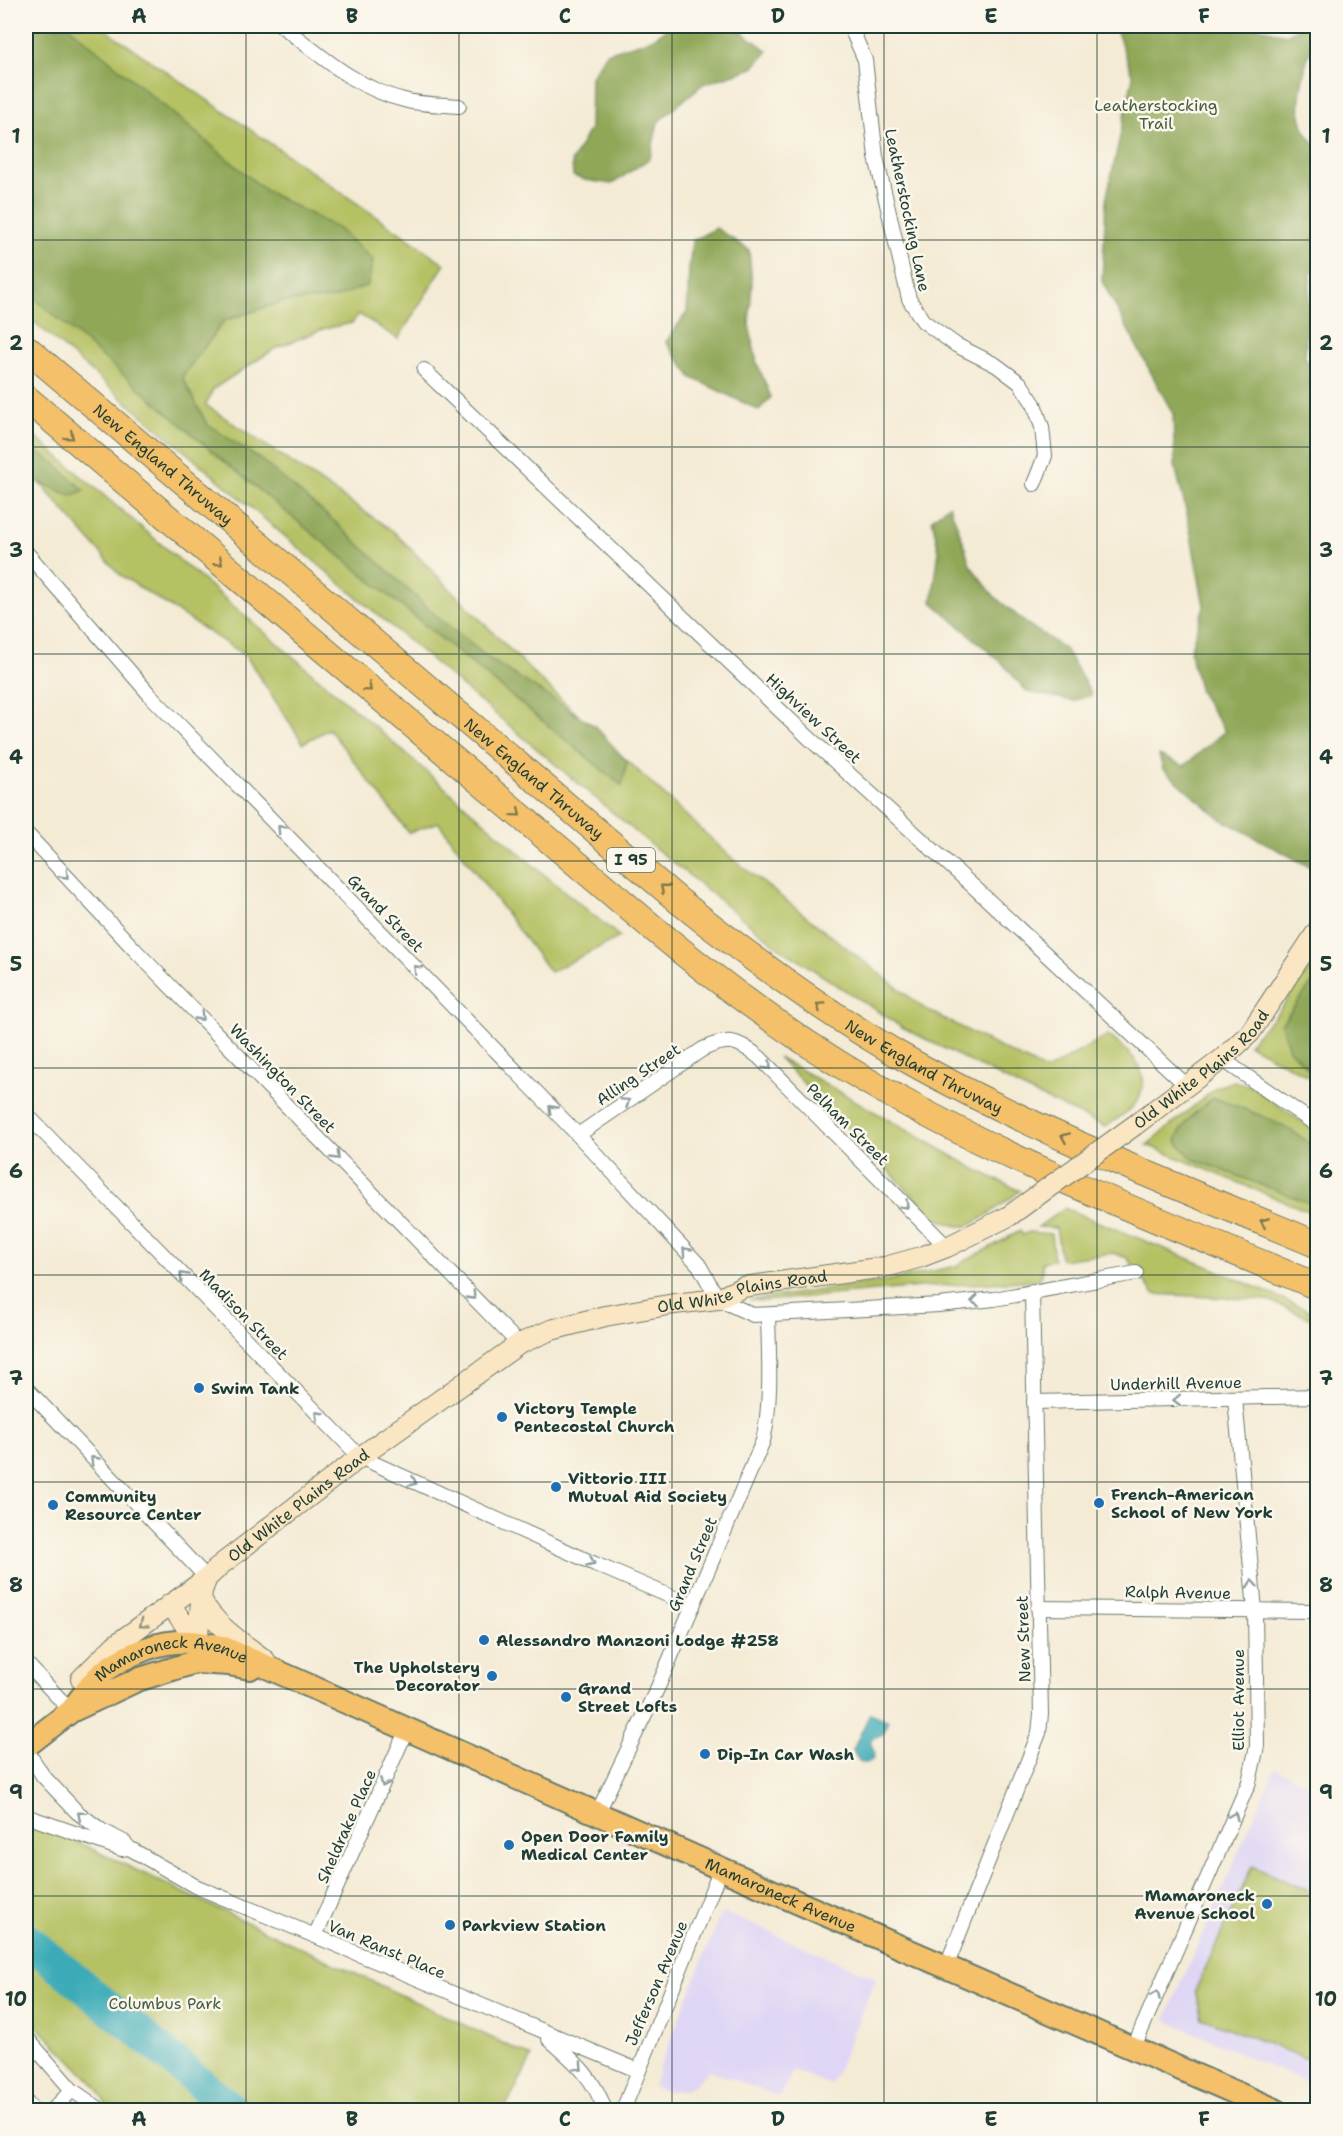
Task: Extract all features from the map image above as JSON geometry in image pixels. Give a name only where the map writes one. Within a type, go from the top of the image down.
[{"type":"highway","name":"New England Thruway","points":[[26,348],[679,901],[783,981],[886,1047],[974,1095],[1064,1137],[1317,1245]]},
{"type":"highway","name":"I 95","points":[[26,398],[645,921],[730,990],[785,1029],[868,1082],[956,1129],[1055,1175],[1317,1287]]},
{"type":"main road","name":"Mamaroneck Avenue","points":[[26,1747],[71,1712],[196,1652],[229,1664],[287,1675],[597,1814],[1275,2110]]},
{"type":"street","points":[[282,26],[339,69],[369,88],[404,101],[459,106]]},
{"type":"street","name":"Leatherstocking Lane","points":[[850,26],[865,60],[876,157],[909,299],[923,321],[956,345],[996,365],[1020,383],[1034,404],[1042,427],[1045,456],[1034,484]]},
{"type":"street","name":"Highview Street","points":[[424,370],[808,736],[967,880],[1187,1086]]},
{"type":"street","name":"Grand Street","points":[[26,552],[150,695],[578,1135],[699,1265],[718,1299]]},
{"type":"street","name":"Washington Street","points":[[26,833],[135,950],[519,1344]]},
{"type":"street","name":"Old White Plains Road","points":[[207,1578],[223,1563],[360,1457],[519,1344],[551,1330],[605,1316],[718,1299],[743,1287],[885,1267],[947,1247],[1009,1216],[1187,1086],[1222,1059],[1250,1033],[1317,930]]},
{"type":"street","name":"Alling Street","points":[[578,1135],[703,1049],[718,1042]]},
{"type":"street","name":"Pelham Street","points":[[718,1042],[741,1043],[759,1057],[947,1247]]},
{"type":"street","points":[[1222,1059],[1317,1126]]},
{"type":"street","name":"Madison Street","points":[[26,1114],[360,1457],[693,1606]]},
{"type":"street","points":[[718,1299],[753,1315],[768,1316],[939,1305],[994,1299],[1136,1273]]},
{"type":"street","name":"New Street","points":[[946,1967],[1039,1733],[1041,1714],[1032,1292]]},
{"type":"street","name":"Grand Street","points":[[597,1814],[658,1687],[763,1441],[767,1424],[768,1402],[768,1316]]},
{"type":"street","points":[[26,1388],[207,1578],[201,1600],[196,1652]]},
{"type":"street","name":"Underhill Avenue","points":[[1034,1402],[1317,1396]]},
{"type":"street","name":"Elliot Avenue","points":[[1133,2049],[1249,1782],[1257,1746],[1255,1610],[1236,1399]]},
{"type":"street","name":"Mamaroneck Avenue","points":[[71,1712],[81,1679],[115,1645],[207,1578]]},
{"type":"street","points":[[201,1600],[207,1612],[218,1624],[287,1675]]},
{"type":"street","points":[[170,1604],[196,1652]]},
{"type":"street","name":"Ralph Avenue","points":[[1038,1608],[1317,1611]]},
{"type":"street","points":[[26,1663],[71,1712]]},
{"type":"street","name":"Sheldrake Place","points":[[315,1936],[407,1729]]},
{"type":"street","name":"Van Ranst Place","points":[[26,1747],[43,1776],[77,1812],[101,1830],[124,1842],[129,1848],[195,1886],[638,2070]]},
{"type":"street","name":"Van Ranst Place","points":[[26,1816],[121,1849],[129,1848]]},
{"type":"street","name":"Jefferson Avenue","points":[[623,2110],[722,1868]]},
{"type":"street","points":[[541,2031],[580,2067],[598,2090],[605,2110]]},
{"type":"street","points":[[26,2037],[72,2090],[101,2110]]},
{"type":"street","points":[[53,2110],[72,2090]]},
{"type":"street","points":[[26,2102],[33,2110]]},
{"type":"shaded area","name":"Mamaroneck Avenue School","points":[[1275,1768],[1317,1788],[1317,2087],[1165,2020]]},
{"type":"shaded area","points":[[725,1913],[876,1978],[831,2085],[793,2070],[780,2097],[709,2070],[698,2082],[685,2090],[666,2091],[652,2087],[719,1918]]},
{"type":"green space","points":[[26,26],[100,26],[445,264],[398,339],[359,314],[352,323],[323,329],[276,348],[213,389],[206,405],[393,531],[534,674],[734,860],[925,1009],[1046,1071],[1108,1035],[1125,1049],[1142,1073],[1141,1093],[1135,1104],[1106,1127],[1026,1090],[902,1027],[778,947],[655,848],[481,702],[26,315]]},
{"type":"green space","points":[[26,26],[68,26],[266,191],[339,229],[373,260],[368,285],[335,298],[282,302],[224,321],[182,377],[207,424],[261,460],[335,522],[442,621],[491,660],[595,726],[627,762],[622,786],[220,458],[26,291]]},
{"type":"green space","points":[[672,26],[733,26],[768,51],[753,68],[703,84],[658,122],[650,158],[612,184],[573,176],[572,161],[590,128],[591,77],[607,53],[652,39]]},
{"type":"green space","name":"Leatherstocking Trail","points":[[1115,26],[1255,26],[1286,35],[1302,26],[1317,26],[1317,51],[1308,54],[1301,91],[1300,115],[1303,126],[1318,146],[1317,264],[1311,274],[1305,357],[1318,377],[1317,865],[1308,866],[1219,818],[1163,769],[1159,755],[1184,766],[1225,731],[1200,692],[1190,652],[1204,606],[1187,514],[1175,466],[1173,414],[1102,281],[1106,200],[1133,77]]},
{"type":"green space","points":[[716,228],[749,250],[752,284],[749,325],[757,363],[771,397],[759,410],[692,378],[666,342],[687,312],[692,241]]},
{"type":"green space","points":[[26,429],[380,731],[534,866],[620,937],[550,972],[438,822],[409,833],[329,729],[303,743],[246,656],[119,574],[39,482],[26,477]]},
{"type":"green space","points":[[26,444],[54,463],[84,490],[72,496],[26,477]]},
{"type":"green space","points":[[949,505],[970,565],[994,596],[1026,623],[1065,649],[1092,695],[1073,701],[1027,692],[1004,665],[932,602],[939,551],[932,519]]},
{"type":"green space","points":[[1317,958],[1317,1081],[1248,1044],[1279,1011]]},
{"type":"green space","points":[[1317,977],[1317,1078],[1289,1049],[1281,1024]]},
{"type":"green space","points":[[778,1057],[977,1170],[1020,1191],[986,1216],[967,1226],[954,1225],[934,1217]]},
{"type":"green space","points":[[1234,1081],[1251,1086],[1317,1132],[1317,1215],[1147,1145],[1217,1087]]},
{"type":"green space","points":[[1213,1098],[1281,1125],[1317,1149],[1317,1206],[1193,1159],[1176,1141],[1187,1122]]},
{"type":"green space","points":[[1064,1208],[1317,1314],[1317,1321],[1266,1300],[1154,1294],[1127,1258],[1113,1253],[1061,1260],[1056,1228],[1038,1227]]},
{"type":"green space","points":[[1020,1231],[1022,1235],[1029,1232],[1051,1234],[1054,1260],[1042,1262],[1042,1275],[1038,1280],[920,1287],[764,1301],[750,1300],[886,1281],[956,1266]]},
{"type":"green space","name":"Columbus Park","points":[[26,1818],[532,2057],[504,2110],[109,2110],[96,2086],[26,2015]]},
{"type":"green space","points":[[1252,1866],[1317,1895],[1317,2063],[1202,2018],[1195,1991]]},
{"type":"water","points":[[870,1713],[889,1721],[883,1734],[873,1738],[871,1744],[874,1752],[873,1759],[863,1763],[853,1750]]},
{"type":"waterway","points":[[26,1939],[233,2110]]},
{"type":"place","name":"Swim Tank","points":[[199,1388]]},
{"type":"place","name":"Victory Temple Pentecostal Church","points":[[502,1417]]},
{"type":"place","name":"Vittorio III Mutual Aid Society","points":[[556,1487]]},
{"type":"place","name":"French-American School of New York","points":[[1099,1503]]},
{"type":"place","name":"Community Resource Center","points":[[53,1505]]},
{"type":"place","name":"Alessandro Manzoni Lodge #258","points":[[484,1640]]},
{"type":"place","name":"The Upholstery Decorator","points":[[492,1676]]},
{"type":"place","name":"Grand Street Lofts","points":[[566,1697]]},
{"type":"place","name":"Dip-In Car Wash","points":[[705,1754]]},
{"type":"place","name":"Open Door Family Medical Center","points":[[509,1845]]},
{"type":"place","name":"Mamaroneck Avenue School","points":[[1267,1904]]},
{"type":"place","name":"Parkview Station","points":[[450,1925]]}]
